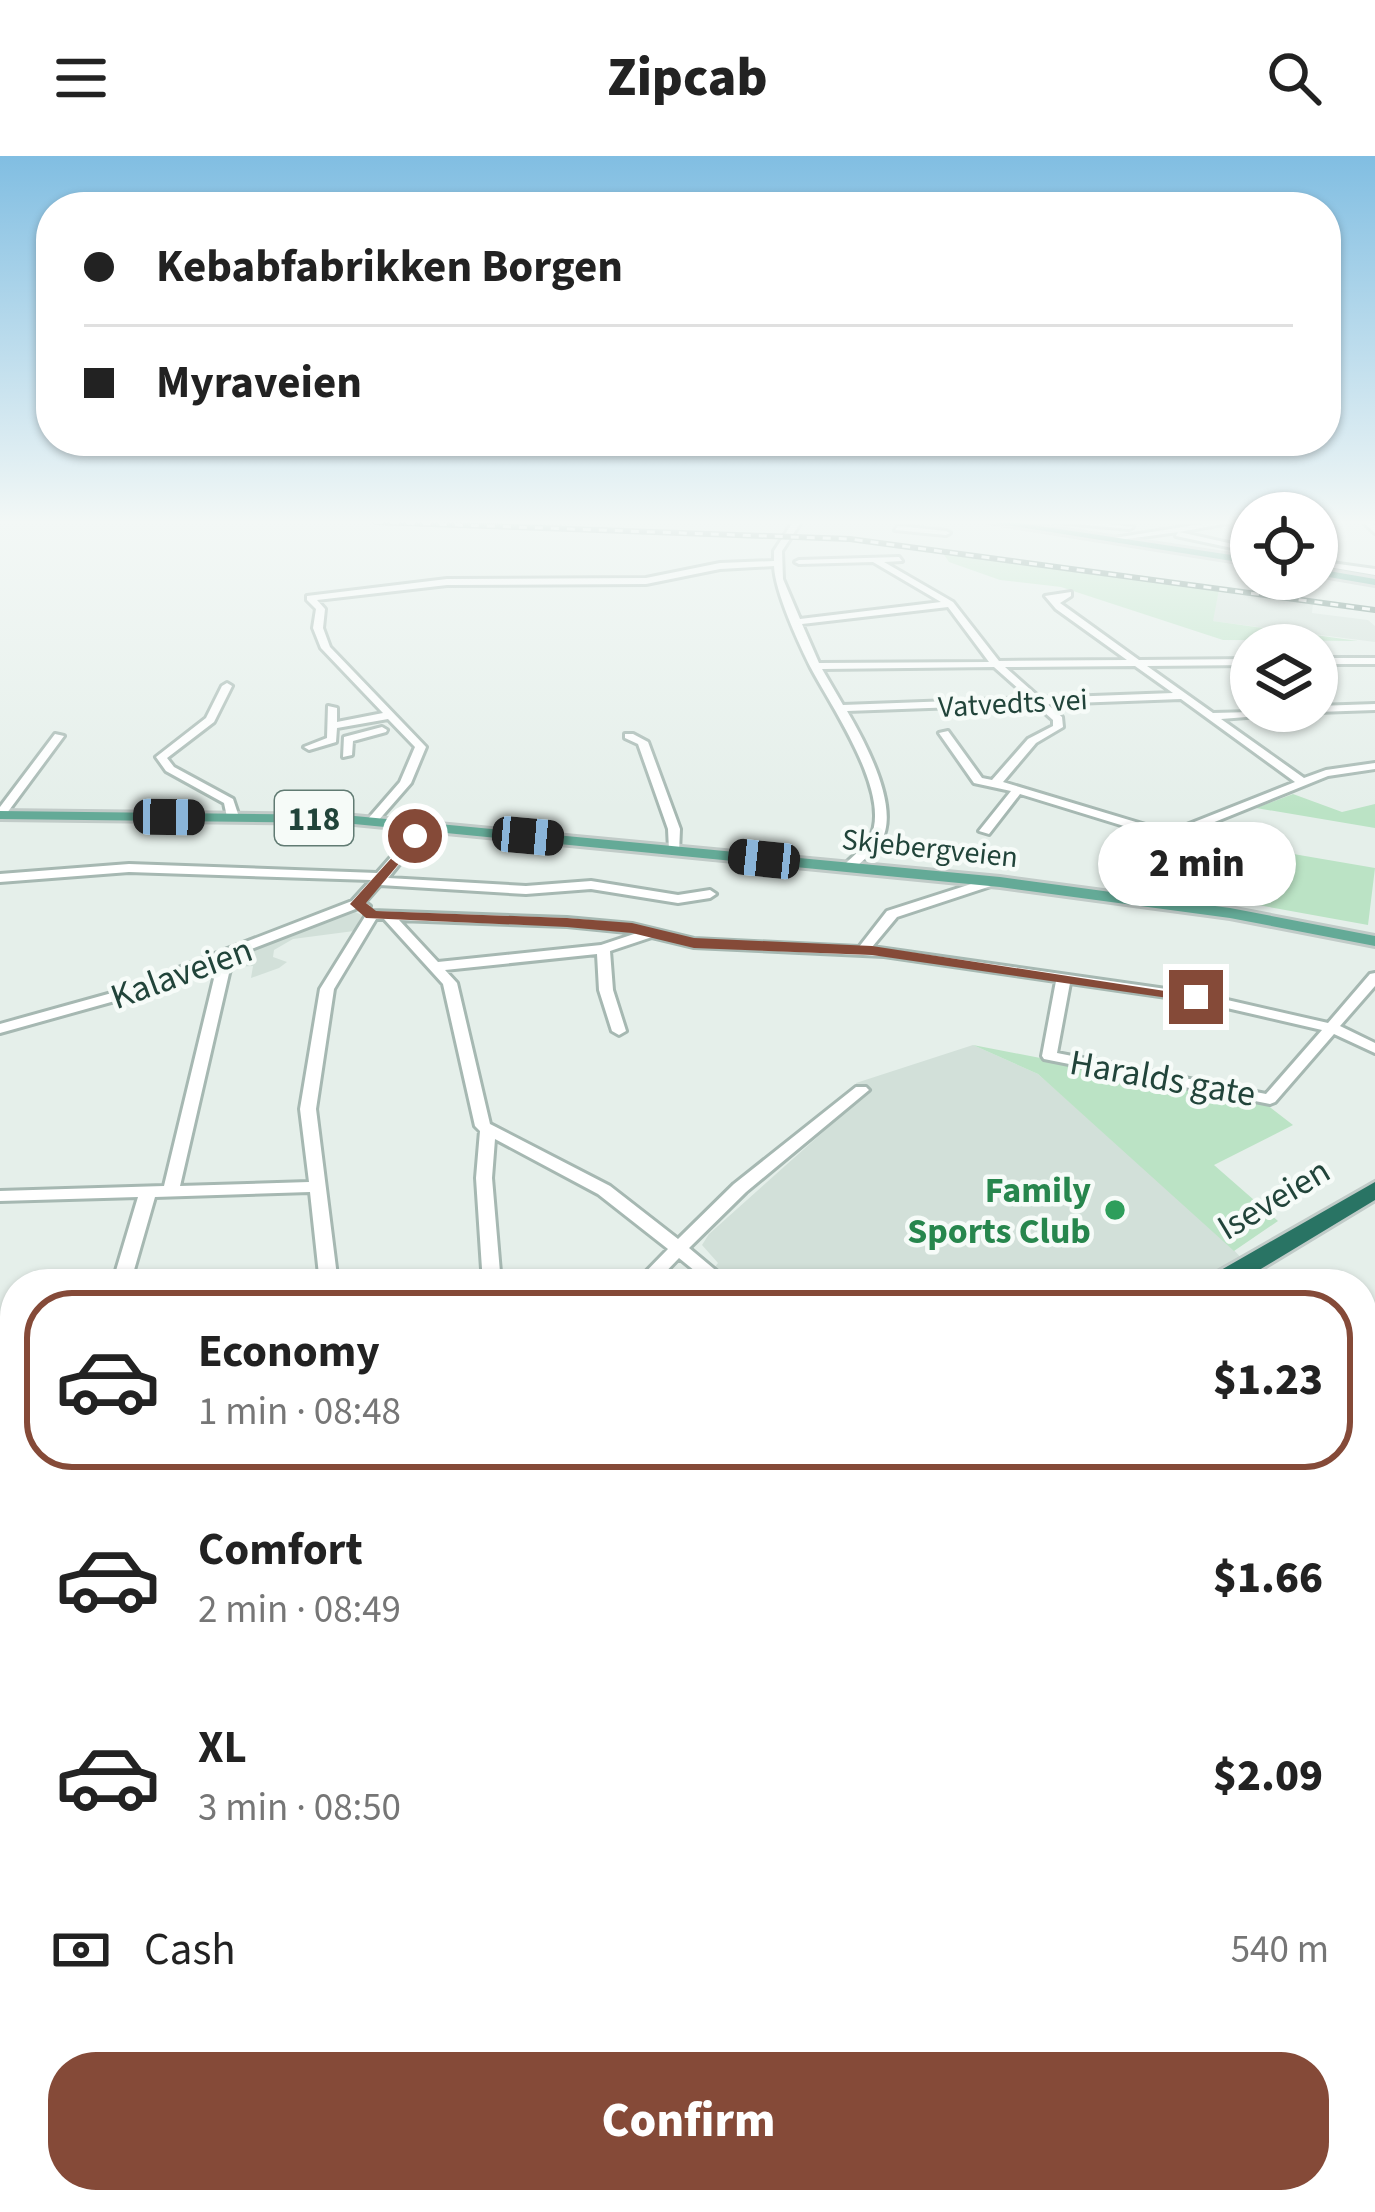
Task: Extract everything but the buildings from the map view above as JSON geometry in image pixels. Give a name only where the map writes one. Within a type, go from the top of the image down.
[{"type":"highway","name":"Iseveien","points":[[1241,1269],[1375,1190]]},
{"type":"main road","name":"Skjebergveien","points":[[0,815],[373,820],[993,881],[1144,901],[1375,941]]},
{"type":"street","points":[[319,618],[317,628],[326,648],[422,752],[405,783],[373,820]]},
{"type":"street","points":[[794,618],[815,666],[843,708],[869,763],[880,808],[881,830],[849,867]]},
{"type":"street","points":[[796,622],[831,618]]},
{"type":"street","points":[[961,618],[996,664],[1060,725],[1032,741],[999,785]]},
{"type":"street","points":[[1075,618],[1303,782]]},
{"type":"street","points":[[1338,662],[1375,661]]},
{"type":"street","points":[[815,666],[1230,662]]},
{"type":"street","points":[[227,686],[210,720],[161,757],[170,770],[229,802],[233,817]]},
{"type":"street","name":"Vatvedts vei","points":[[843,708],[1182,696]]},
{"type":"street","points":[[1338,708],[1375,707]]},
{"type":"street","points":[[309,747],[332,740],[332,708]]},
{"type":"street","points":[[331,726],[392,715]]},
{"type":"street","points":[[1213,716],[1230,715]]},
{"type":"street","points":[[347,755],[352,736],[382,730]]},
{"type":"street","points":[[944,733],[978,781],[1169,836],[1303,782],[1375,766]]},
{"type":"street","points":[[0,815],[59,736]]},
{"type":"street","points":[[629,736],[644,742],[674,830],[675,850]]},
{"type":"street","points":[[985,831],[1017,791]]},
{"type":"street","points":[[425,826],[357,904],[380,915],[440,966],[452,991],[477,1108],[488,1131],[484,1178],[491,1269]]},
{"type":"street","points":[[1144,901],[1169,836]]},
{"type":"street","points":[[869,849],[872,869]]},
{"type":"street","points":[[0,878],[129,868],[526,890],[598,886],[678,899],[710,894]]},
{"type":"street","points":[[863,950],[892,914],[993,881]]},
{"type":"street","name":"Kalaveien","points":[[0,1029],[101,1002],[357,904]]},
{"type":"street","points":[[380,915],[567,922],[694,943],[863,950],[1064,977],[1202,998],[1333,1028],[1375,1049]]},
{"type":"street","points":[[327,1269],[308,1109],[327,989],[380,915]]},
{"type":"street","points":[[440,966],[603,949],[651,933]]},
{"type":"street","points":[[603,949],[606,990],[619,1031]]},
{"type":"street","points":[[170,1190],[227,955]]},
{"type":"street","name":"Haralds gate","points":[[1064,977],[1049,1056],[1270,1099],[1375,976]]},
{"type":"street","points":[[660,1269],[765,1166],[861,1090]]},
{"type":"street","points":[[488,1131],[604,1190],[705,1269]]},
{"type":"street","points":[[0,1196],[315,1186]]},
{"type":"street","points":[[125,1269],[148,1191]]},
{"type":"shaded area","points":[[1368,620],[1375,626],[1375,642],[1338,637],[1338,624],[1212,621]]},
{"type":"shaded area","points":[[353,911],[362,915],[354,931],[293,939],[274,950],[273,957],[287,962],[279,968],[251,978],[253,966],[236,967],[230,977],[235,956]]},
{"type":"shaded area","points":[[973,1045],[1038,1074],[1222,1237],[1251,1269],[713,1269],[718,1263],[702,1245],[709,1234],[860,1099],[856,1083]]},
{"type":"green space","points":[[1156,618],[1214,618],[1235,624],[1230,624],[1230,640]]},
{"type":"green space","points":[[1293,794],[1342,812],[1375,804],[1375,828],[1256,808]]},
{"type":"green space","points":[[1188,836],[1375,868],[1368,925],[1170,889]]},
{"type":"green space","points":[[973,1045],[1262,1101],[1293,1125],[1214,1165],[1278,1221],[1234,1251],[1038,1074]]},
{"type":"place","name":"Family Sports Club","points":[[1115,1210]]},
{"type":"route","points":[[415,836],[357,904],[372,915],[567,922],[632,928],[694,943],[872,950],[1196,997]]}]
